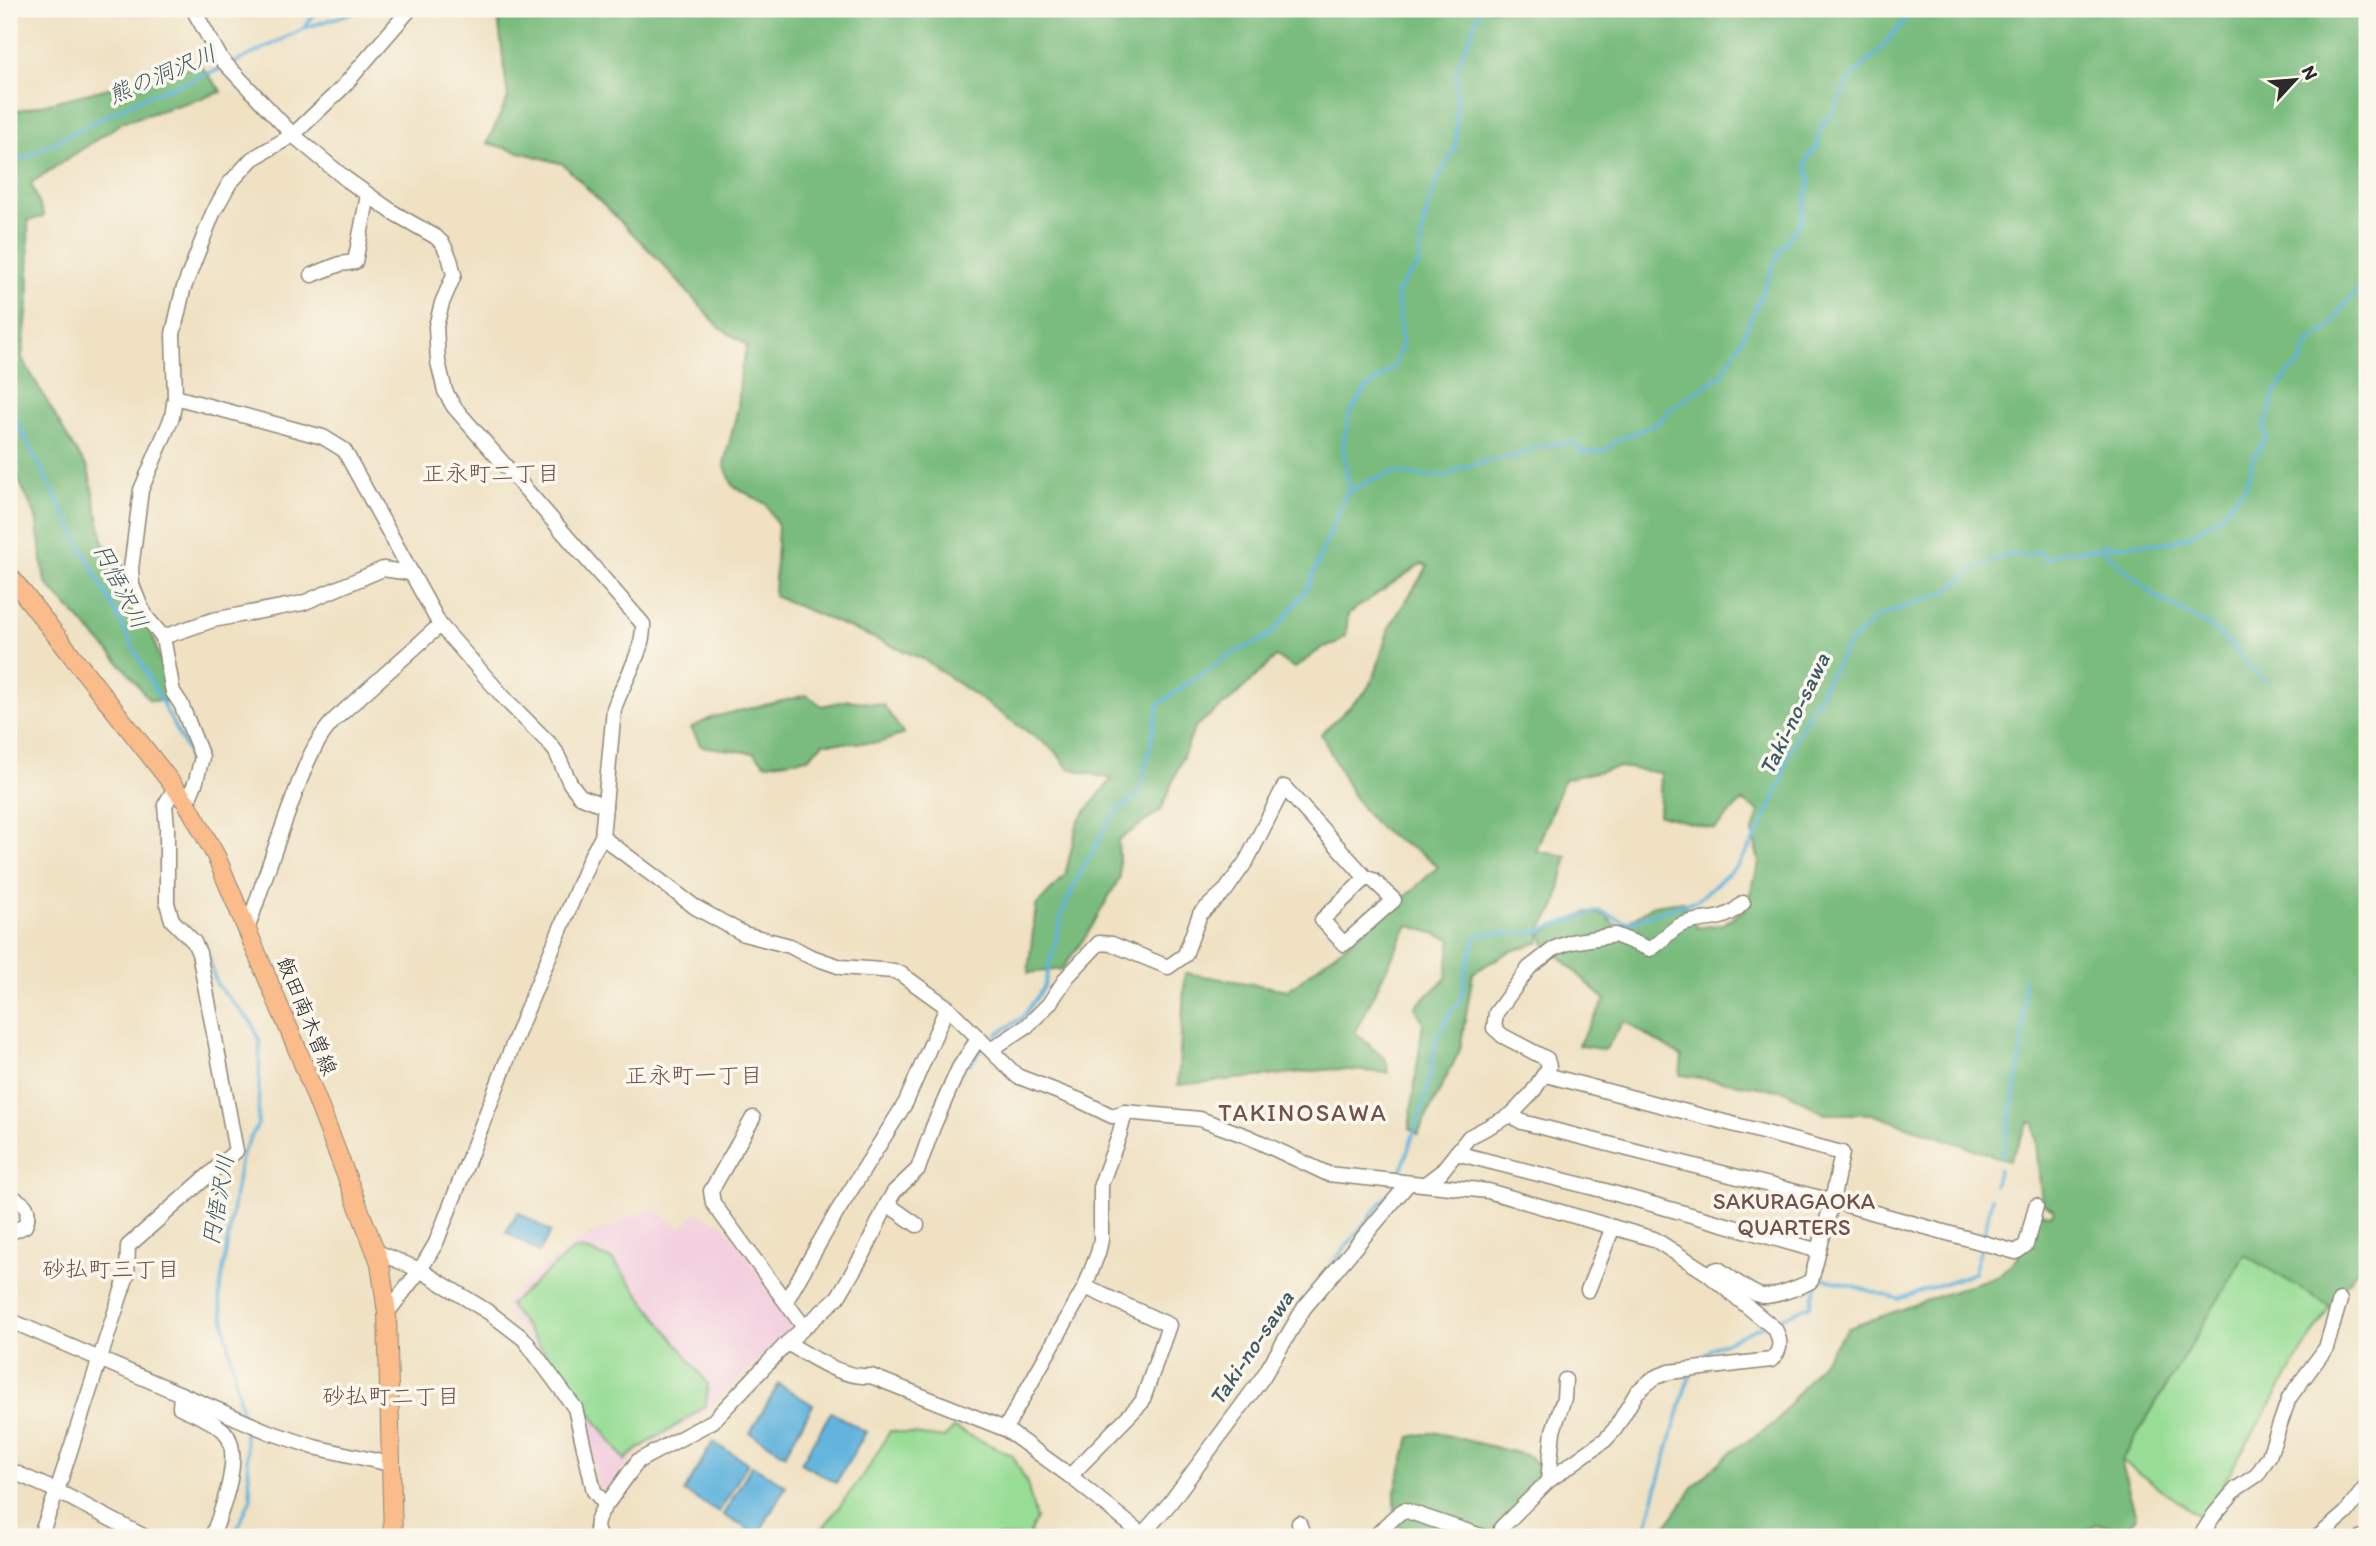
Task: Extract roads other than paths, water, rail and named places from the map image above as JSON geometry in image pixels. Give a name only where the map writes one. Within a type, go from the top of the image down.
[{"type":"main road","name":"飯田南木曽線","points":[[9,575],[187,803],[216,856],[377,1252],[387,1313],[393,1537]]},
{"type":"street","points":[[193,9],[221,59],[293,135],[394,214],[436,237],[443,244],[454,275],[436,326],[438,362],[445,391],[454,407],[643,624],[644,639],[614,709],[602,837],[591,856],[525,1014],[436,1243],[420,1270],[387,1313]]},
{"type":"street","points":[[187,803],[202,757],[181,704],[173,692],[163,637],[140,605],[132,585],[131,569],[141,490],[172,417],[175,397],[173,334],[183,290],[213,213],[229,184],[252,159],[293,135],[342,88],[406,10]]},
{"type":"street","points":[[312,275],[340,264],[355,262],[368,195]]},
{"type":"street","points":[[175,397],[323,437],[344,450],[440,625],[507,701],[549,743],[580,796],[605,806]]},
{"type":"street","points":[[163,637],[213,620],[303,603],[383,569],[410,573]]},
{"type":"street","points":[[247,930],[309,756],[320,735],[440,625]]},
{"type":"street","points":[[992,1049],[1027,1026],[1049,1004],[1067,977],[1099,943],[1112,944],[1168,967],[1174,965],[1185,955],[1200,914],[1226,890],[1247,860],[1284,787],[1366,878],[1374,880],[1394,900],[1344,944],[1322,920],[1366,878]]},
{"type":"street","points":[[40,1537],[127,1275],[128,1246],[236,1151],[199,953],[194,942],[172,920],[167,903],[165,805],[175,788]]},
{"type":"street","points":[[602,837],[695,907],[744,934],[790,946],[841,967],[894,971],[947,1007],[1017,1076],[1112,1116],[1125,1112],[1200,1119],[1249,1137],[1328,1174],[1488,1191],[1654,1239],[1707,1273],[1775,1329],[1779,1338],[1778,1354],[1771,1360],[1669,1372],[1654,1378],[1637,1392],[1615,1429],[1605,1440],[1548,1480],[1501,1528],[1500,1537]]},
{"type":"street","points":[[1425,1184],[1441,1172],[1469,1138],[1511,1115],[1546,1075],[1549,1067],[1546,1059],[1503,1036],[1494,1028],[1496,1013],[1536,961],[1563,944],[1597,936],[1621,936],[1650,948],[1680,925],[1724,917],[1734,913],[1743,903]]},
{"type":"street","points":[[786,1301],[906,1102],[947,1007]]},
{"type":"street","points":[[595,1536],[596,1522],[605,1504],[638,1461],[713,1422],[787,1343],[838,1297],[865,1251],[894,1192],[918,1169],[959,1068],[978,1039]]},
{"type":"street","points":[[1546,1075],[1842,1153],[1811,1282],[1796,1290],[1762,1296],[1718,1269],[1707,1273]]},
{"type":"street","points":[[1005,1429],[1085,1287],[1098,1254],[1101,1240],[1101,1184],[1125,1112]]},
{"type":"street","points":[[1511,1115],[1522,1122],[2016,1251],[2026,1245],[2036,1206]]},
{"type":"street","points":[[753,1118],[711,1191],[713,1203],[804,1327]]},
{"type":"street","points":[[1457,1153],[1602,1190],[1819,1251]]},
{"type":"street","points":[[787,1343],[840,1371],[857,1377],[871,1376],[882,1379],[1005,1429],[1070,1476],[1142,1536],[1263,1377],[1304,1308],[1408,1184]]},
{"type":"street","points":[[9,1196],[26,1207],[29,1215],[25,1226],[9,1233]]},
{"type":"street","points":[[887,1204],[917,1225]]},
{"type":"street","points":[[1588,1290],[1613,1227]]},
{"type":"street","points":[[377,1252],[420,1270],[490,1313],[524,1339],[575,1408],[594,1491],[605,1504]]},
{"type":"street","points":[[1070,1476],[1142,1402],[1168,1325],[1085,1287]]},
{"type":"street","points":[[2200,1537],[2236,1489],[2257,1475],[2269,1456],[2289,1398],[2326,1348],[2340,1300]]},
{"type":"street","points":[[9,1320],[247,1423],[314,1447],[390,1464]]},
{"type":"street","points":[[1548,1480],[1553,1431],[1564,1398],[1565,1380]]},
{"type":"street","points":[[181,1394],[180,1408],[223,1430],[231,1441],[231,1472],[212,1537]]},
{"type":"street","points":[[9,1471],[57,1491],[145,1537]]},
{"type":"street","points":[[2318,1537],[2346,1513],[2367,1485]]},
{"type":"street","points":[[1374,1537],[1387,1526],[1392,1517],[1404,1510],[1484,1537]]},
{"type":"street","points":[[2362,1537],[2367,1536]]},
{"type":"water","points":[[518,1212],[551,1232],[539,1252],[506,1232]]},
{"type":"water","points":[[779,1384],[813,1405],[785,1454],[750,1433]]},
{"type":"water","points":[[831,1412],[866,1432],[836,1483],[801,1463]]},
{"type":"water","points":[[713,1442],[748,1463],[719,1512],[684,1492]]},
{"type":"water","points":[[752,1465],[786,1486],[758,1535],[723,1515]]},
{"type":"waterway","name":"熊の洞沢川","points":[[230,65],[303,29],[318,9]]},
{"type":"waterway","points":[[304,28],[365,9]]},
{"type":"waterway","points":[[997,1034],[1022,1018],[1044,987],[1063,911],[1077,880],[1112,816],[1140,793],[1159,704],[1231,654],[1275,631],[1308,587],[1349,486],[1343,447],[1349,415],[1365,390],[1393,368],[1402,345],[1397,293],[1407,277],[1418,267],[1424,223],[1435,185],[1456,145],[1457,70],[1480,9]]},
{"type":"waterway","points":[[1347,493],[1369,481],[1395,472],[1447,476],[1462,467],[1515,456],[1544,445],[1573,442],[1583,453],[1605,451],[1616,441],[1658,423],[1670,409],[1723,374],[1743,337],[1780,251],[1801,221],[1810,181],[1806,165],[1809,154],[1817,149],[1821,126],[1834,111],[1851,77],[1880,50],[1914,9]]},
{"type":"waterway","name":"熊の洞沢川","points":[[12,164],[142,98],[223,68]]},
{"type":"waterway","name":"Taki-no-sawa","points":[[1399,1177],[1426,1096],[1436,1041],[1451,1010],[1459,1004],[1476,937],[1484,933],[1532,933],[1599,911],[1628,922],[1698,900],[1739,864],[1762,826],[1783,778],[1788,755],[1822,688],[1851,641],[1879,616],[1946,592],[1973,570],[2003,557],[2040,552],[2048,560],[2060,552],[2096,549],[2106,545],[2171,542],[2187,537],[2219,517],[2245,487],[2254,458],[2266,437],[2264,425],[2274,394],[2290,371],[2300,364],[2313,338],[2329,329],[2342,308],[2367,280]]},
{"type":"waterway","name":"円悟沢川","points":[[9,406],[188,753],[189,768],[184,785]]},
{"type":"waterway","points":[[2100,547],[2157,597],[2213,628],[2250,668],[2267,682]]},
{"type":"waterway","name":"円悟沢川","points":[[173,809],[173,821]]},
{"type":"waterway","name":"円悟沢川","points":[[204,948],[217,985],[252,1023],[260,1042],[258,1124],[241,1156],[219,1296],[242,1414]]},
{"type":"waterway","points":[[2002,1157],[2023,1038],[2024,979]]},
{"type":"waterway","points":[[970,1064],[982,1049]]},
{"type":"waterway","points":[[1994,1185],[1999,1169]]},
{"type":"waterway","name":"Taki-no-sawa","points":[[1327,1270],[1389,1193]]},
{"type":"waterway","points":[[1984,1232],[1992,1198]]},
{"type":"waterway","points":[[1773,1321],[1810,1306],[1819,1277],[1899,1299],[1974,1273],[1981,1247]]},
{"type":"waterway","points":[[1697,1361],[1712,1348],[1764,1325]]},
{"type":"waterway","points":[[1643,1537],[1691,1374]]},
{"type":"waterway","name":"円悟沢川","points":[[234,1537],[251,1498],[244,1425]]},
{"type":"waterway","points":[[2311,1533],[2354,1492]]},
{"type":"district","name":"正永町二丁目","points":[[491,473]]},
{"type":"district","name":"正永町一丁目","points":[[694,1075]]},
{"type":"district","name":"TAKINOSAWA","points":[[1303,1113]]},
{"type":"district","name":"SAKURAGAOKA QUARTERS","points":[[1794,1214]]},
{"type":"district","name":"砂払町三丁目","points":[[111,1269]]},
{"type":"district","name":"砂払町二丁目","points":[[391,1396]]}]
